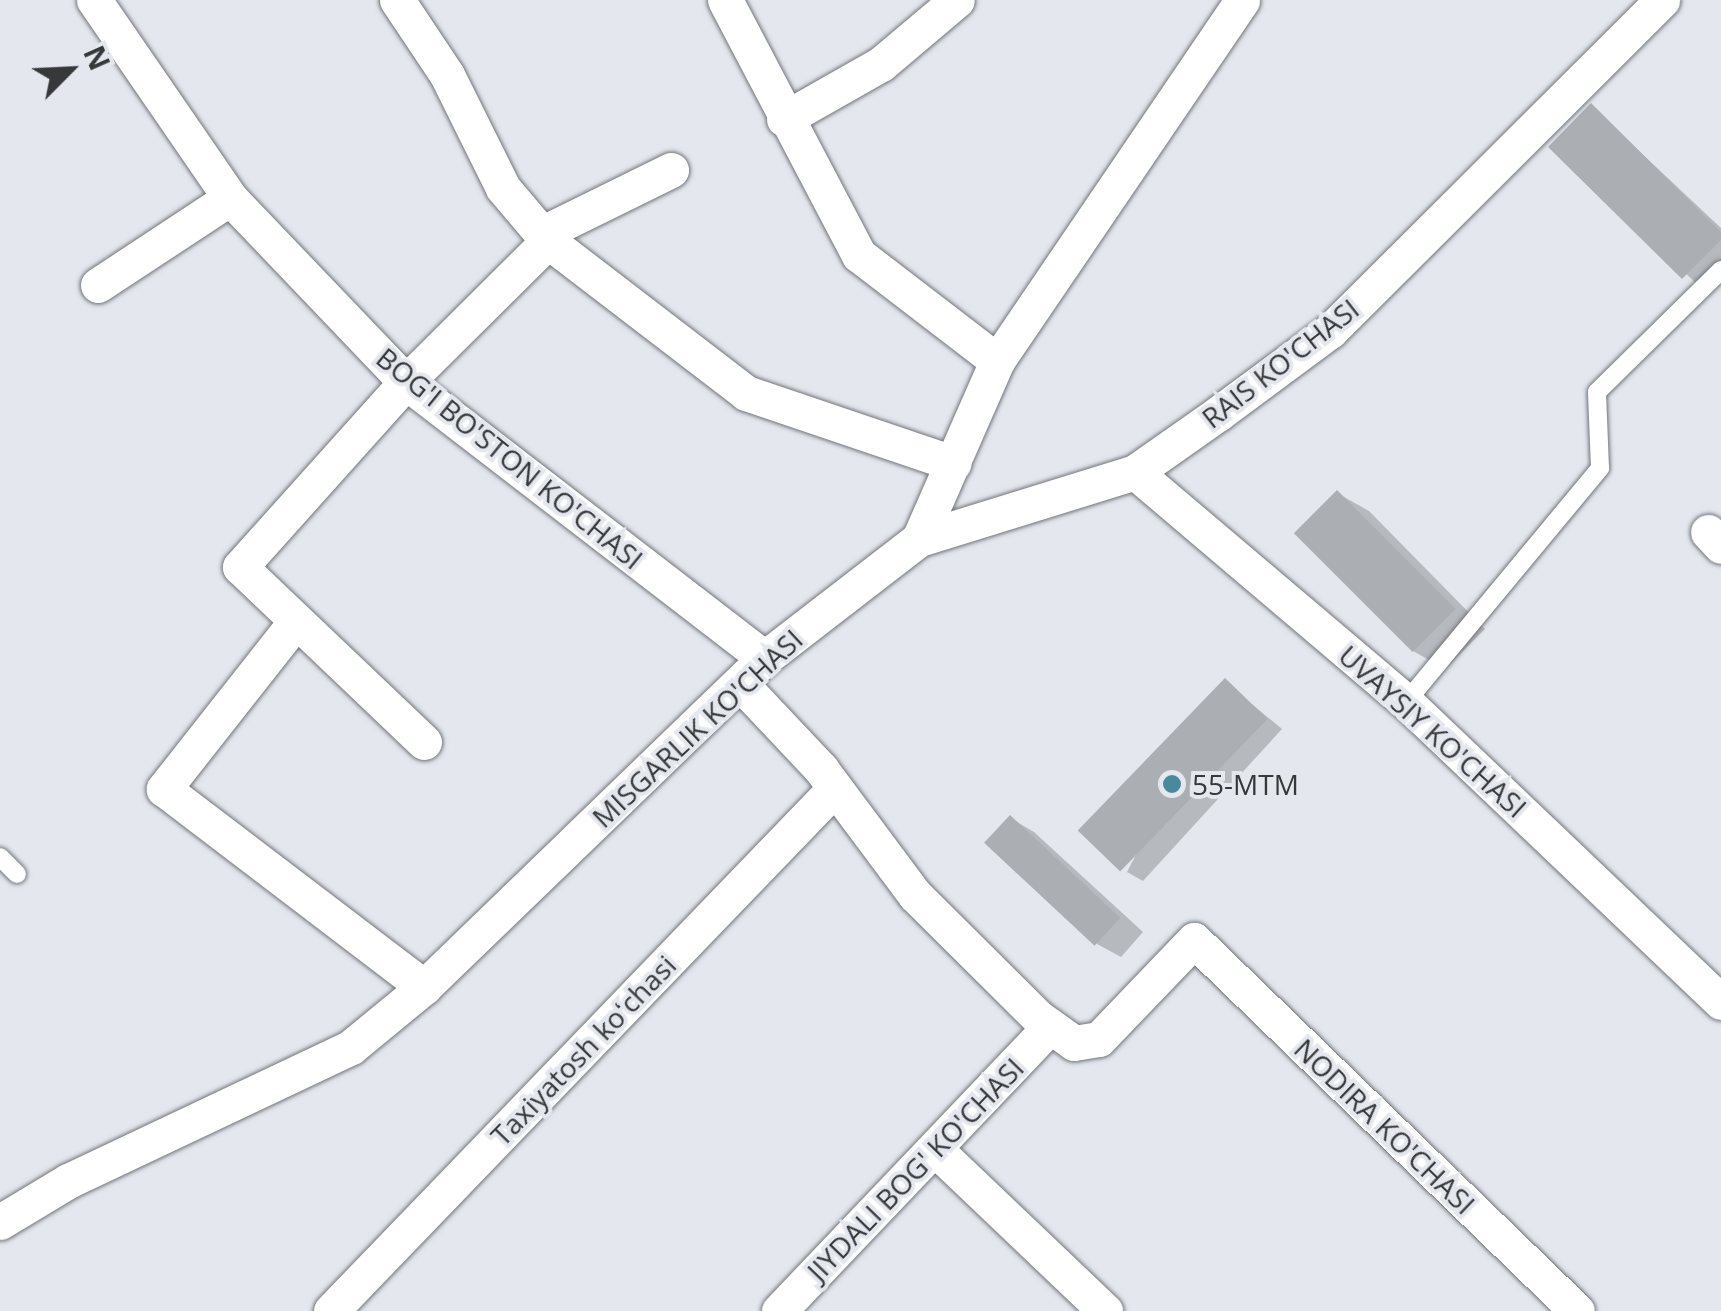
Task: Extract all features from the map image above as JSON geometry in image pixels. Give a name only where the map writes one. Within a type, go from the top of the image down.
[{"type":"street","name":"BOG'I BO'STON KO'CHASI","points":[[94,0],[230,198],[406,382],[752,671],[915,895],[1050,1026]]},
{"type":"street","points":[[397,0],[447,75],[503,188],[545,237],[746,393],[954,464]]},
{"type":"street","points":[[725,0],[784,120],[859,255],[997,360]]},
{"type":"street","points":[[784,120],[881,64],[957,0]]},
{"type":"street","name":"RAIS KO'CHASI","points":[[919,539],[1135,472],[1330,332],[1662,0]]},
{"type":"street","name":"MISGARLIK KO'CHASI","points":[[0,1222],[68,1181],[351,1047],[424,987],[752,671],[919,539],[997,360],[1224,8]]},
{"type":"street","points":[[424,742],[240,567],[406,382],[545,237],[671,170]]},
{"type":"street","points":[[98,285],[230,198]]},
{"type":"street","name":"UVAYSIY KO'CHASI","points":[[1135,472],[1406,702],[1721,1002]]},
{"type":"street","points":[[296,621],[164,788],[424,987]]},
{"type":"street","name":"Taxiyatosh koʻchasi","points":[[332,1311],[834,788]]},
{"type":"street","name":"NODIRA KO'CHASI","points":[[1050,1026],[1074,1044],[1099,1039],[1194,940],[1577,1311]]},
{"type":"street","name":"JIYDALI BOG' KO'CHASI","points":[[779,1311],[1050,1026]]},
{"type":"street","points":[[934,1149],[1105,1311]]},
{"type":"lane","points":[[1406,702],[1600,468],[1598,392],[1721,270]]},
{"type":"lane","points":[[0,857],[17,874]]},
{"type":"building","points":[[1591,103],[1721,232],[1721,240],[1682,279],[1548,147]]},
{"type":"building","points":[[1337,490],[1456,609],[1413,652],[1294,533]]},
{"type":"building","points":[[1225,678],[1267,719],[1120,871],[1078,831]]},
{"type":"building","points":[[1010,815],[1120,918],[1095,946],[984,843]]},
{"type":"place","name":"55-МТМ","points":[[1172,784]]}]
